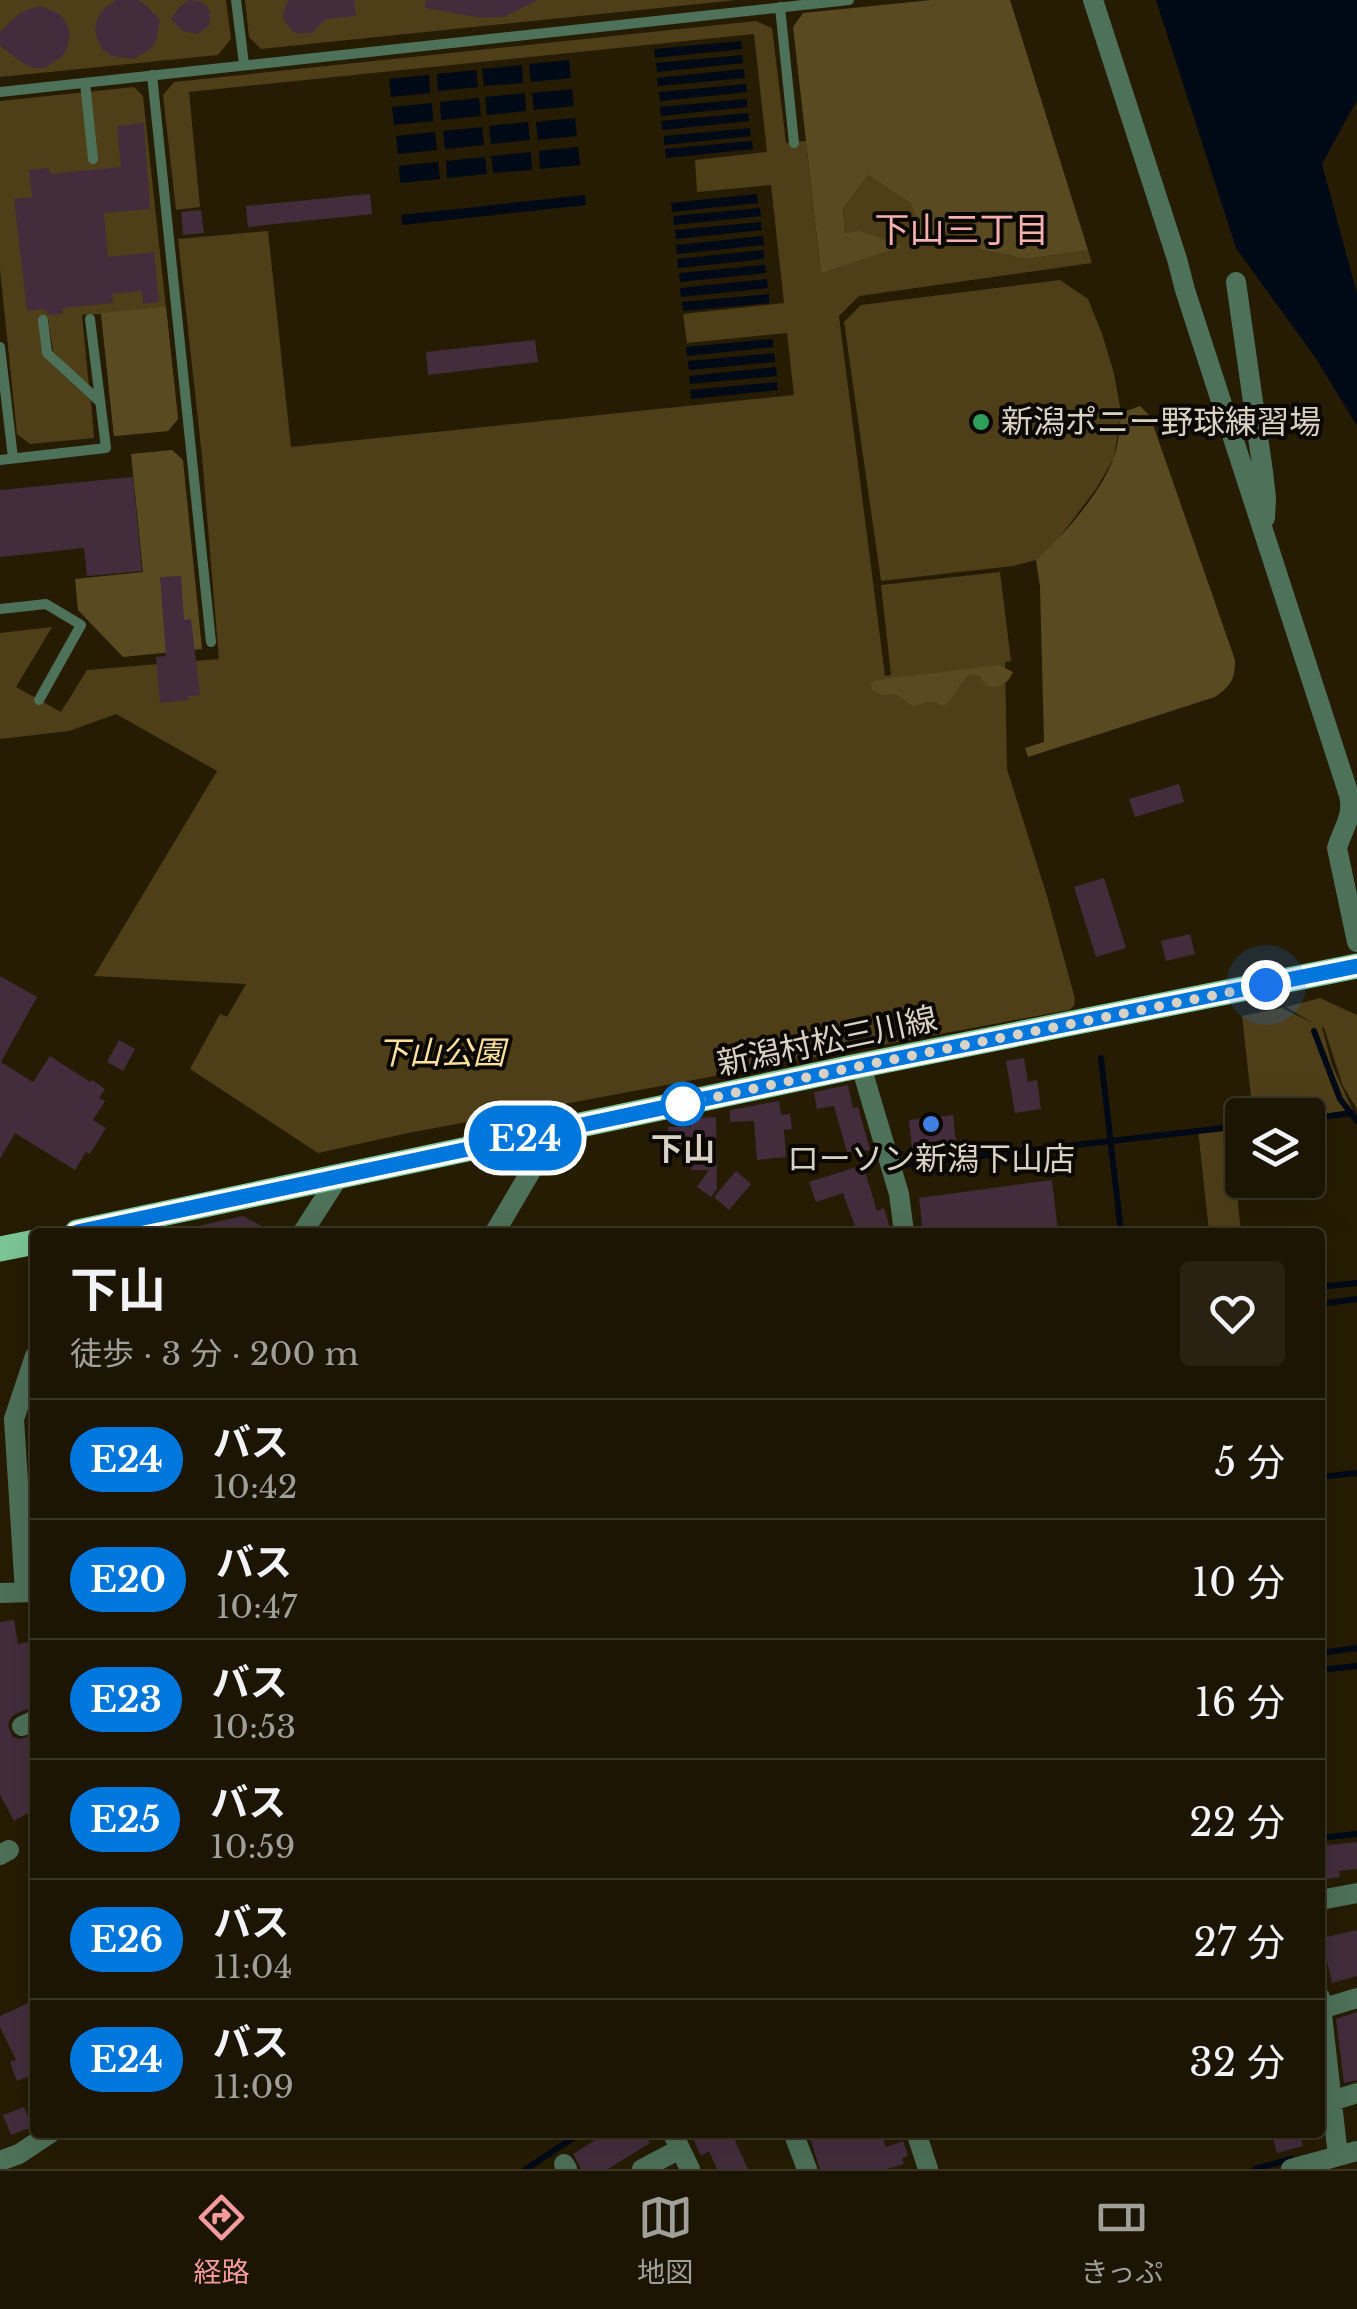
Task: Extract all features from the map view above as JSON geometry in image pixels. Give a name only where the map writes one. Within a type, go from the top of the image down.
[{"type":"main road","name":"新潟村松三川線","points":[[98,1228],[861,1066],[1357,966]]},
{"type":"main road","points":[[0,1250],[30,1243]]},
{"type":"street","points":[[1093,0],[1349,795],[1351,817],[1338,848],[1357,942]]},
{"type":"street","points":[[1236,282],[1266,498],[1264,532]]},
{"type":"street","points":[[861,1066],[899,1194],[903,1228]]},
{"type":"street","points":[[497,1228],[554,1132]]},
{"type":"street","points":[[306,1228],[339,1176]]},
{"type":"street","points":[[0,1593],[30,1592],[14,1419],[26,1408]]},
{"type":"street","points":[[1325,1899],[1357,1893]]},
{"type":"street","points":[[1325,2008],[1357,1998]]},
{"type":"street","points":[[1291,2169],[1348,2154],[1332,2101],[1325,2042]]},
{"type":"street","points":[[1332,2101],[1357,2093]]},
{"type":"street","points":[[0,2161],[43,2138]]},
{"type":"street","points":[[795,2138],[807,2169]]},
{"type":"street","points":[[918,2138],[928,2169]]},
{"type":"street","points":[[642,2169],[676,2141],[690,2169]]},
{"type":"lane","points":[[236,0],[244,64]]},
{"type":"lane","points":[[0,92],[848,0]]},
{"type":"lane","points":[[780,7],[794,143]]},
{"type":"lane","points":[[152,75],[210,642]]},
{"type":"lane","points":[[85,82],[94,160]]},
{"type":"lane","points":[[43,320],[47,353],[100,402]]},
{"type":"lane","points":[[0,460],[106,448],[90,320]]},
{"type":"lane","points":[[0,347],[13,458]]},
{"type":"lane","points":[[0,609],[46,604],[81,625],[39,700]]},
{"type":"green space","points":[[0,0],[226,0],[231,39],[218,55],[0,77]]},
{"type":"green space","points":[[245,0],[737,0],[261,49],[249,37]]},
{"type":"green space","name":"下山公園","points":[[756,21],[772,28],[786,143],[806,141],[821,273],[845,233],[843,209],[868,175],[910,203],[919,219],[908,229],[927,236],[951,230],[982,250],[1026,259],[1088,250],[1092,263],[859,296],[839,316],[885,676],[891,675],[881,585],[1000,572],[1011,661],[1005,662],[1007,769],[1047,896],[1074,1006],[318,1153],[190,1069],[220,1014],[227,1017],[246,984],[94,976],[217,771],[116,714],[69,731],[0,739],[0,633],[52,627],[16,687],[61,712],[87,670],[219,659],[178,239],[268,231],[291,447],[794,395],[787,333],[687,343],[683,314],[784,303],[771,185],[697,192],[695,160],[767,152],[754,34],[189,92],[200,207],[176,210],[163,95],[174,82]]},
{"type":"green space","points":[[134,87],[143,96],[178,419],[168,431],[114,436],[101,314],[82,315],[89,387],[53,351],[48,318],[39,318],[43,356],[91,401],[94,438],[30,444],[17,434],[0,269],[0,101]]},
{"type":"green space","points":[[1060,280],[1088,299],[1114,373],[1121,413],[1114,458],[1096,489],[1056,542],[1036,560],[881,581],[844,322],[861,305]]},
{"type":"green space","points":[[1320,998],[1357,1015],[1357,1109],[1343,1086],[1322,1027],[1332,1065],[1353,1111],[1325,1114],[1325,1098],[1251,1098],[1242,1016],[1282,1008],[1313,1023],[1286,1007]]},
{"type":"green space","points":[[1225,1126],[1225,1198],[1237,1198],[1241,1228],[1209,1228],[1198,1129]]},
{"type":"shaded area","points":[[931,0],[1010,0],[1088,250],[1026,259],[982,250],[951,231],[927,236],[907,230],[918,219],[910,203],[868,175],[843,209],[845,233],[860,231],[903,246],[821,273],[793,27],[803,13]]},
{"type":"shaded area","points":[[1156,0],[1357,0],[1357,100],[1322,164],[1357,294],[1357,426],[1317,360],[1236,248]]},
{"type":"shaded area","points":[[741,41],[742,49],[655,58],[654,49]]},
{"type":"shaded area","points":[[742,55],[743,63],[657,72],[656,63]]},
{"type":"shaded area","points":[[569,60],[571,78],[531,82],[529,64]]},
{"type":"shaded area","points":[[522,65],[523,83],[484,86],[482,69]]},
{"type":"shaded area","points":[[744,69],[745,78],[658,86],[657,78]]},
{"type":"shaded area","points":[[476,70],[478,87],[438,91],[437,74]]},
{"type":"shaded area","points":[[429,75],[430,93],[391,97],[389,79]]},
{"type":"shaded area","points":[[746,84],[747,92],[660,101],[659,92]]},
{"type":"shaded area","points":[[572,89],[574,106],[534,110],[532,93]]},
{"type":"shaded area","points":[[525,93],[526,111],[487,115],[485,97]]},
{"type":"shaded area","points":[[479,98],[481,116],[441,120],[440,102]]},
{"type":"shaded area","points":[[747,99],[747,107],[661,116],[660,107]]},
{"type":"shaded area","points":[[432,103],[433,121],[394,125],[392,107]]},
{"type":"shaded area","points":[[748,113],[749,121],[663,130],[661,121]]},
{"type":"shaded area","points":[[575,118],[577,136],[538,140],[536,122]]},
{"type":"shaded area","points":[[528,122],[530,140],[491,144],[489,126]]},
{"type":"shaded area","points":[[482,127],[484,145],[445,149],[443,131]]},
{"type":"shaded area","points":[[750,128],[751,136],[664,145],[664,136]]},
{"type":"shaded area","points":[[435,132],[437,150],[398,154],[396,136]]},
{"type":"shaded area","points":[[752,141],[753,149],[666,158],[665,149]]},
{"type":"shaded area","points":[[578,147],[580,165],[540,169],[539,151]]},
{"type":"shaded area","points":[[531,152],[532,170],[493,173],[491,156]]},
{"type":"shaded area","points":[[485,157],[487,174],[447,178],[446,161]]},
{"type":"shaded area","points":[[438,162],[440,179],[400,183],[399,166]]},
{"type":"shaded area","points":[[757,194],[758,203],[672,212],[671,203]]},
{"type":"shaded area","points":[[585,195],[586,205],[402,225],[401,215]]},
{"type":"shaded area","points":[[760,208],[761,216],[674,225],[673,216]]},
{"type":"shaded area","points":[[761,222],[762,230],[676,239],[675,230]]},
{"type":"shaded area","points":[[763,236],[764,245],[677,254],[676,245]]},
{"type":"shaded area","points":[[764,250],[764,259],[678,268],[677,259]]},
{"type":"shaded area","points":[[765,265],[766,273],[680,282],[679,273]]},
{"type":"shaded area","points":[[767,279],[768,288],[681,297],[680,288]]},
{"type":"shaded area","points":[[769,294],[769,303],[683,311],[682,302]]},
{"type":"shaded area","points":[[166,307],[178,419],[168,431],[114,436],[101,313]]},
{"type":"shaded area","points":[[773,339],[773,347],[687,356],[686,347]]},
{"type":"shaded area","points":[[774,353],[775,362],[689,370],[688,361]]},
{"type":"shaded area","points":[[776,367],[777,376],[690,384],[689,376]]},
{"type":"shaded area","points":[[777,382],[778,390],[691,399],[690,390]]},
{"type":"shaded area","points":[[1140,406],[1150,416],[1235,660],[1233,677],[1215,697],[1028,757],[1025,748],[1044,742],[1036,560],[1069,527],[1099,487],[1115,455],[1121,413]]},
{"type":"shaded area","points":[[172,450],[183,460],[202,649],[123,657],[78,610],[75,579],[143,572],[131,454]]},
{"type":"shaded area","points":[[999,665],[1013,672],[1005,683],[986,686],[980,676],[970,674],[944,706],[931,701],[912,706],[896,694],[882,695],[872,690],[871,683],[876,680]]},
{"type":"building","points":[[116,0],[138,0],[160,20],[151,49],[133,59],[112,56],[98,41],[97,20],[102,10]]},
{"type":"building","points":[[189,0],[202,2],[210,11],[210,23],[197,34],[182,31],[171,19]]},
{"type":"building","points":[[288,0],[354,0],[356,16],[326,19],[312,33],[298,34],[284,20]]},
{"type":"building","points":[[426,0],[538,0],[504,17],[481,18],[425,8]]},
{"type":"building","points":[[40,6],[58,13],[70,34],[62,57],[44,68],[34,68],[0,46],[0,32],[21,12]]},
{"type":"building","points":[[144,123],[150,209],[104,213],[108,257],[154,252],[159,302],[143,304],[142,291],[112,294],[113,303],[62,308],[63,314],[50,315],[43,309],[27,311],[14,199],[32,197],[29,170],[49,168],[50,174],[121,167],[117,126]]},
{"type":"building","points":[[370,194],[372,214],[248,227],[246,206]]},
{"type":"building","points":[[201,210],[204,233],[183,235],[181,212]]},
{"type":"building","points":[[535,340],[538,362],[428,375],[426,352]]},
{"type":"building","points":[[133,477],[142,571],[87,576],[84,548],[0,557],[0,490]]},
{"type":"building","points":[[181,576],[184,620],[191,619],[200,695],[160,703],[156,657],[166,656],[160,577]]},
{"type":"building","points":[[1179,784],[1184,802],[1135,817],[1129,799]]},
{"type":"building","points":[[1104,878],[1126,948],[1096,957],[1074,887]]},
{"type":"building","points":[[1190,934],[1195,954],[1166,961],[1161,941]]},
{"type":"building","points":[[0,976],[37,997],[1,1062],[33,1082],[50,1056],[105,1089],[99,1098],[105,1101],[93,1120],[106,1128],[75,1170],[15,1133],[0,1159]]},
{"type":"building","points":[[119,1040],[135,1049],[123,1071],[107,1062]]},
{"type":"building","points":[[1024,1058],[1028,1082],[1037,1080],[1041,1109],[1015,1113],[1006,1061]]},
{"type":"building","points":[[848,1085],[870,1150],[847,1152],[834,1106],[817,1109],[814,1092]]},
{"type":"building","points":[[779,1101],[781,1115],[790,1114],[792,1129],[784,1130],[786,1157],[757,1160],[754,1121],[730,1122],[730,1110]]},
{"type":"building","points":[[953,1115],[957,1152],[913,1157],[909,1120]]},
{"type":"building","points":[[716,1117],[717,1189],[711,1197],[697,1187],[709,1170],[691,1170],[691,1144],[668,1144],[668,1127],[691,1127],[690,1118]]},
{"type":"building","points":[[863,1165],[877,1211],[884,1208],[890,1228],[856,1228],[843,1193],[816,1202],[809,1182]]},
{"type":"building","points":[[736,1171],[751,1184],[729,1210],[714,1197]]},
{"type":"building","points":[[1052,1180],[1058,1228],[923,1228],[919,1198]]},
{"type":"building","points":[[243,1216],[266,1228],[198,1228]]},
{"type":"building","points":[[14,1620],[18,1644],[28,1642],[30,1655],[30,1708],[15,1714],[8,1726],[13,1737],[30,1736],[30,1812],[14,1821],[0,1795],[0,1622]]},
{"type":"building","points":[[1357,1842],[1357,1869],[1339,1871],[1340,1877],[1325,1879],[1325,1845]]},
{"type":"building","points":[[1357,1930],[1357,1976],[1332,1983],[1325,1937]]},
{"type":"building","points":[[30,2002],[30,2076],[17,2081],[10,2062],[16,2060],[0,2027],[0,2016]]},
{"type":"building","points":[[1357,2012],[1357,2080],[1344,2083],[1336,2019]]},
{"type":"building","points":[[24,2107],[30,2128],[11,2135],[3,2115]]},
{"type":"building","points":[[598,2138],[647,2138],[650,2143],[608,2169],[581,2169],[573,2154]]},
{"type":"building","points":[[693,2138],[734,2138],[748,2169],[717,2169],[709,2151],[701,2156]]},
{"type":"building","points":[[810,2138],[883,2138],[886,2147],[903,2141],[908,2156],[902,2158],[904,2164],[887,2169],[820,2169]]},
{"type":"building","points":[[1273,2138],[1301,2138],[1303,2146],[1277,2153]]},
{"type":"waterway","points":[[1314,1031],[1340,1099],[1357,1121]]},
{"type":"waterway","points":[[1101,1058],[1121,1228]]},
{"type":"waterway","points":[[1325,1117],[1351,1113]]},
{"type":"waterway","points":[[901,1165],[1225,1128]]},
{"type":"waterway","points":[[1325,1286],[1357,1283]]},
{"type":"waterway","points":[[1325,1303],[1357,1299]]},
{"type":"waterway","points":[[1325,1476],[1357,1473]]},
{"type":"waterway","points":[[1325,1652],[1357,1648]]},
{"type":"waterway","points":[[1325,1669],[1357,1666]]},
{"type":"waterway","points":[[1325,1837],[1357,1834]]},
{"type":"waterway","points":[[526,2169],[573,2138]]},
{"type":"waterway","points":[[1255,2169],[1291,2159]]},
{"type":"bus line","name":"E24","points":[[96,1228],[850,1068],[1357,966]]},
{"type":"place","name":"新潟ポニー野球練習場","points":[[981,422]]},
{"type":"place","name":"下山","points":[[683,1104]]},
{"type":"place","name":"ローソン新潟下山店","points":[[931,1124]]},
{"type":"district","name":"下山三丁目","points":[[962,229]]},
{"type":"route","points":[[683,1104],[1266,985]]}]
